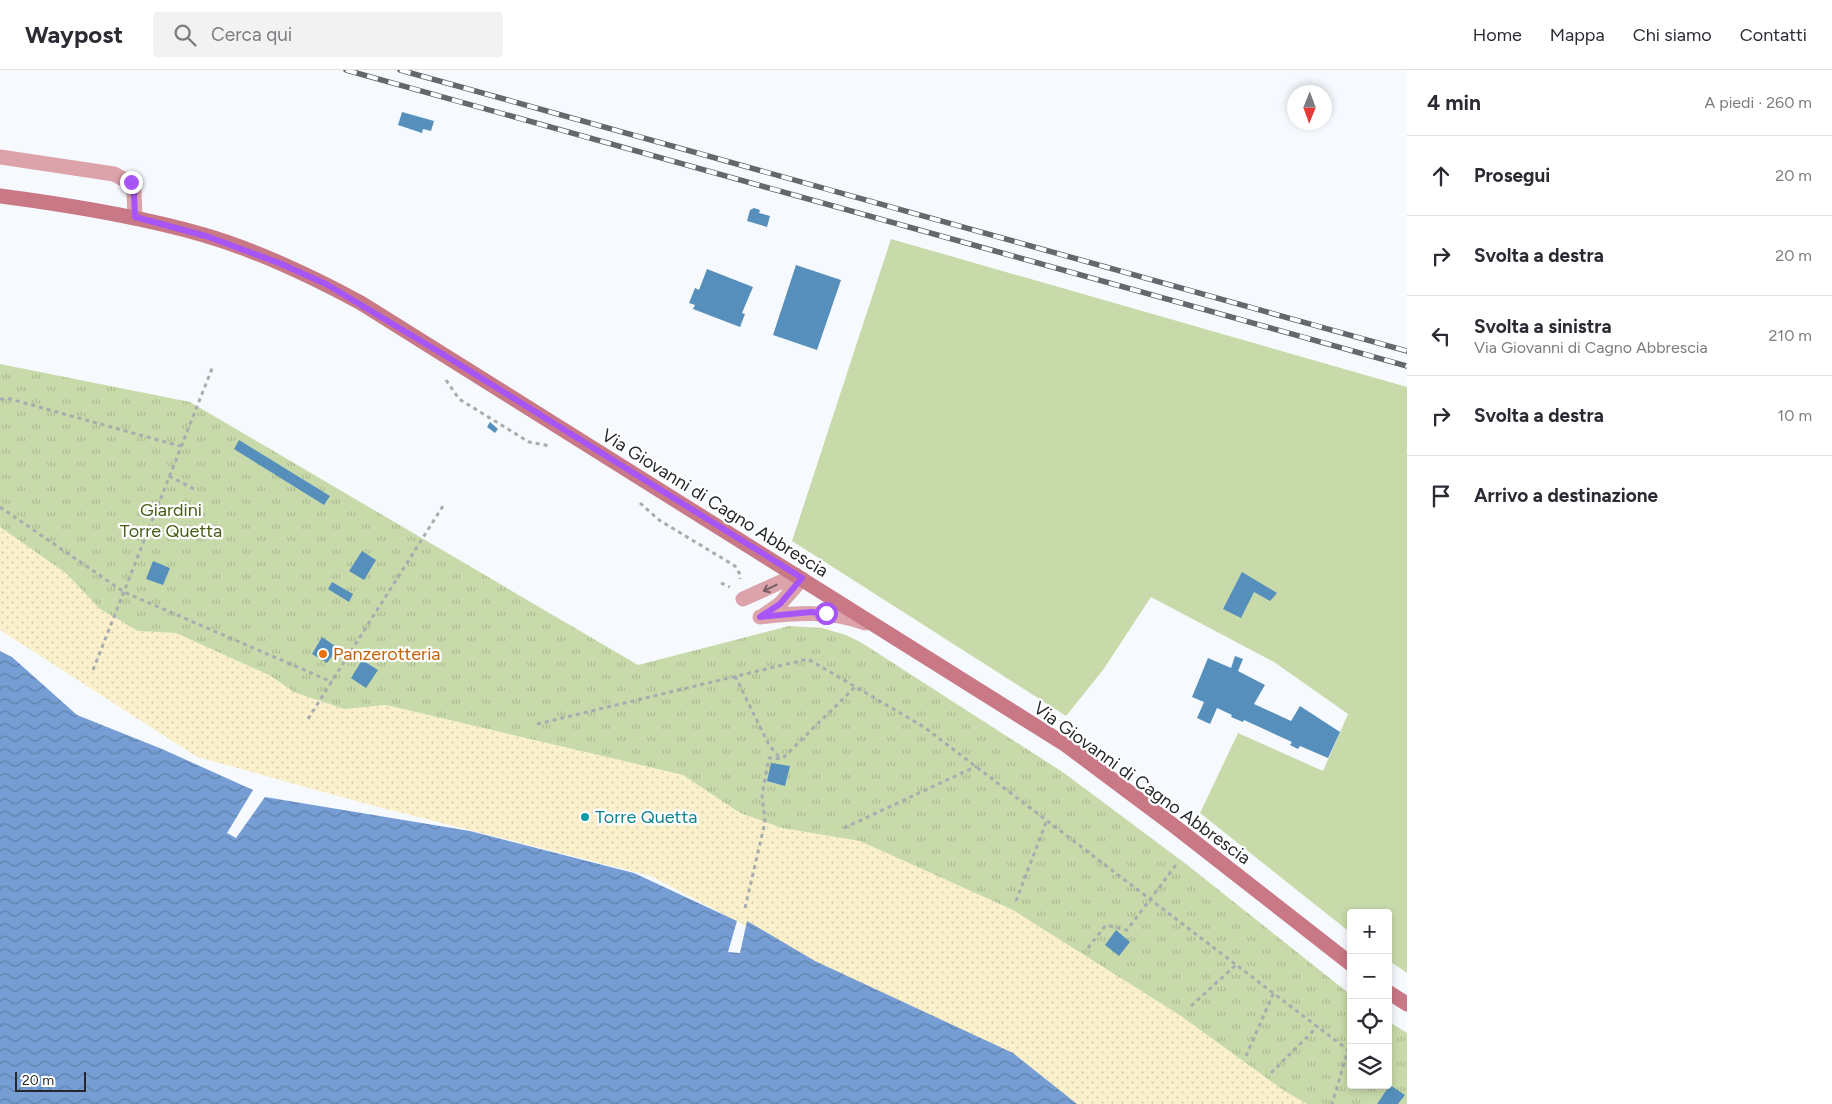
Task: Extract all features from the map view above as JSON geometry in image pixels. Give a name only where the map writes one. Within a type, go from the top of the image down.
[{"type":"main road","name":"Via Giovanni di Cagno Abbrescia","points":[[0,196],[135,217],[206,236],[279,263],[326,284],[449,358],[1066,745],[1173,825],[1347,961]]},
{"type":"main road","points":[[1392,995],[1407,1004]]},
{"type":"street","points":[[0,157],[114,174],[131,182],[134,192],[135,217]]},
{"type":"street","points":[[743,599],[799,577]]},
{"type":"street","points":[[799,577],[780,604],[760,617],[811,612],[826,613],[845,616],[884,630]]},
{"type":"path","points":[[92,670],[212,366]]},
{"type":"path","points":[[440,373],[459,399],[529,442],[554,447]]},
{"type":"path","points":[[0,399],[10,399],[180,446]]},
{"type":"path","points":[[169,476],[196,490]]},
{"type":"path","points":[[637,500],[659,520],[735,566],[741,576],[737,585],[730,587],[721,583]]},
{"type":"path","points":[[308,719],[443,506]]},
{"type":"path","points":[[0,507],[124,592],[332,682]]},
{"type":"path","points":[[537,724],[808,659],[924,727],[1238,964],[1348,1050],[1332,1104]]},
{"type":"path","points":[[735,676],[769,745],[782,759]]},
{"type":"path","points":[[745,908],[765,822],[762,795],[769,758],[782,759],[856,686]]},
{"type":"path","points":[[844,828],[977,766]]},
{"type":"path","points":[[1016,901],[1047,820]]},
{"type":"path","points":[[1088,948],[1106,925],[1127,930],[1176,865]]},
{"type":"path","points":[[1191,1006],[1238,964]]},
{"type":"path","points":[[1246,1056],[1274,992]]},
{"type":"path","points":[[1271,1073],[1318,1026]]},
{"type":"green space","points":[[891,239],[1407,387],[1407,973],[1392,963],[1392,909],[1347,909],[1347,930],[1200,813],[1238,733],[1323,771],[1348,714],[1274,662],[1151,597],[1103,670],[1066,716],[792,541]]},
{"type":"green space","name":"Giardini Torre Quetta","points":[[0,364],[190,402],[638,665],[789,626],[822,628],[846,635],[862,643],[1064,773],[1186,864],[1347,992],[1347,1089],[1392,1089],[1392,1024],[1407,1033],[1407,1104],[1307,1104],[1283,1090],[1181,1016],[1013,910],[860,841],[782,828],[740,813],[683,775],[386,705],[344,709],[294,692],[269,675],[176,633],[138,631],[100,609],[67,574],[0,527]]},
{"type":"sand","name":"Torre Quetta","points":[[0,527],[67,574],[100,609],[138,631],[176,633],[269,675],[294,692],[344,709],[386,705],[683,775],[740,813],[782,828],[860,841],[1013,910],[1181,1016],[1283,1090],[1307,1104],[1072,1104],[883,998],[651,876],[374,806],[197,757],[0,630]]},
{"type":"water","points":[[0,651],[12,657],[77,715],[162,749],[253,790],[227,833],[236,838],[265,797],[470,831],[634,873],[737,921],[728,952],[740,953],[747,921],[815,961],[1013,1053],[1077,1104],[0,1104]]},
{"type":"building","points":[[402,112],[434,121],[431,131],[423,129],[422,133],[398,125]]},
{"type":"building","points":[[754,208],[760,210],[759,213],[770,216],[767,227],[747,221],[750,210]]},
{"type":"building","points":[[796,265],[841,280],[817,350],[773,335]]},
{"type":"building","points":[[707,269],[753,287],[742,313],[745,314],[740,327],[693,309],[695,305],[689,303],[695,288],[699,290]]},
{"type":"building","points":[[490,422],[498,429],[495,433],[487,427]]},
{"type":"building","points":[[239,440],[330,496],[324,505],[234,449]]},
{"type":"building","points":[[362,551],[376,560],[364,580],[349,571]]},
{"type":"building","points":[[153,561],[170,568],[163,585],[146,579]]},
{"type":"building","points":[[1242,572],[1277,593],[1270,601],[1254,592],[1241,618],[1223,609]]},
{"type":"building","points":[[332,582],[353,594],[349,602],[328,589]]},
{"type":"building","points":[[322,637],[338,648],[327,663],[312,654]]},
{"type":"building","points":[[1235,656],[1243,659],[1238,671],[1265,685],[1254,704],[1291,721],[1300,706],[1340,732],[1328,758],[1300,746],[1298,749],[1290,745],[1292,742],[1244,720],[1243,722],[1231,717],[1232,715],[1217,708],[1210,724],[1197,718],[1204,702],[1192,697],[1208,658],[1231,668]]},
{"type":"building","points":[[362,660],[378,670],[366,688],[351,678]]},
{"type":"building","points":[[771,763],[790,766],[785,786],[767,781]]},
{"type":"building","points":[[1116,930],[1130,942],[1119,956],[1105,945]]},
{"type":"building","points":[[1392,1086],[1405,1095],[1398,1104],[1377,1104],[1387,1089],[1392,1089]]},
{"type":"railway","points":[[346,70],[1407,366]]},
{"type":"railway","points":[[400,70],[1407,351]]},
{"type":"place","name":"Panzerotteria","points":[[323,654]]},
{"type":"place","name":"Torre Quetta","points":[[585,817]]},
{"type":"route","points":[[131,182],[134,192],[135,217],[206,236],[279,263],[326,284],[361,303],[802,578],[780,604],[760,617],[811,612],[826,613]]}]
